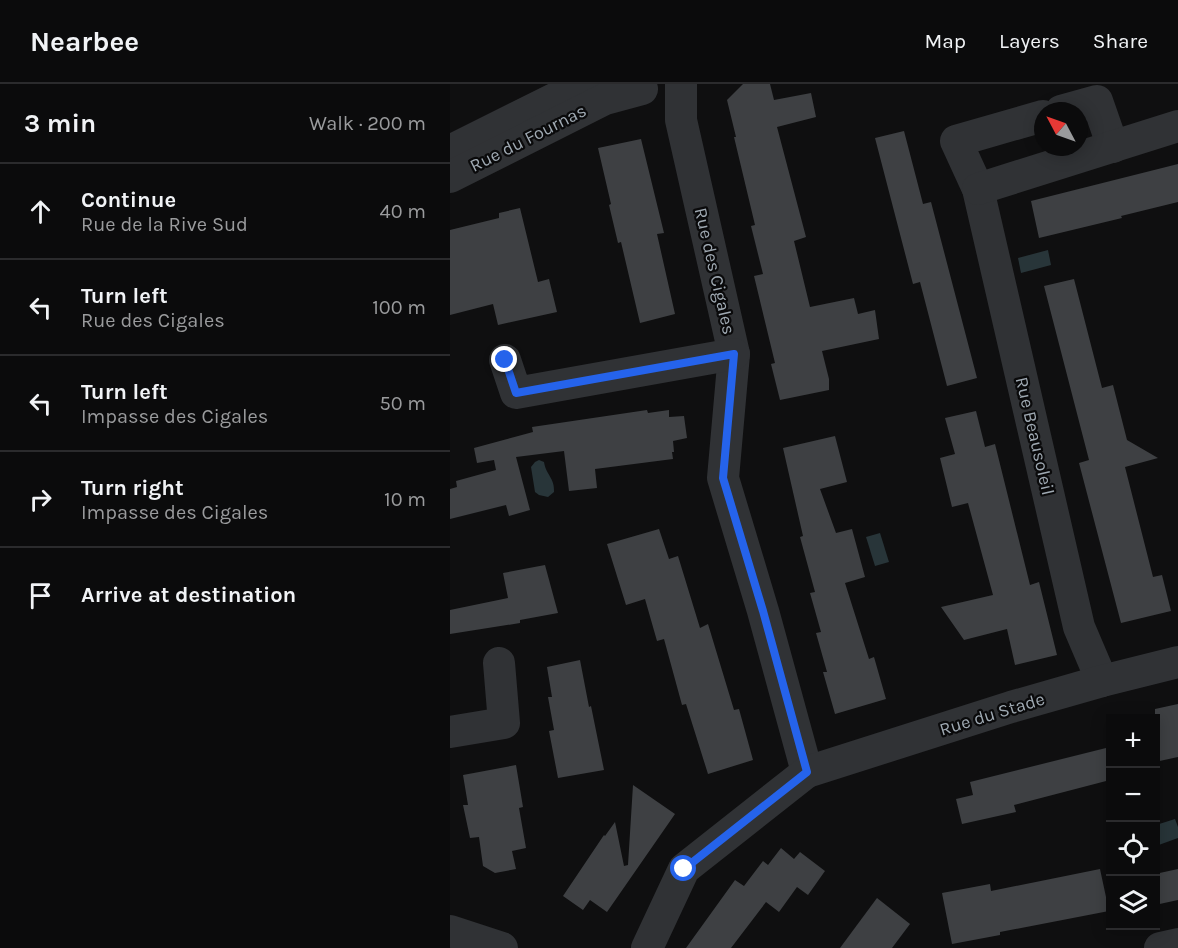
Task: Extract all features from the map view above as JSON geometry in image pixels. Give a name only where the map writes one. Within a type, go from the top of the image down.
[{"type":"street","name":"Rue du Fournas","points":[[450,151],[584,84]]},
{"type":"street","name":"Rue du Fournas","points":[[450,177],[605,99],[658,87]]},
{"type":"street","name":"Rue des Cigales","points":[[658,87],[668,105],[681,120],[734,354],[723,478],[763,611],[807,772]]},
{"type":"street","points":[[1088,104],[1097,101],[1113,147]]},
{"type":"street","name":"Rue Beausoleil","points":[[1034,119],[956,141],[978,189],[1079,627],[1102,681]]},
{"type":"street","points":[[978,189],[1178,126]]},
{"type":"street","points":[[505,360],[516,393],[734,354]]},
{"type":"street","name":"Rue du Stade","points":[[807,772],[1011,707],[1178,662]]},
{"type":"street","points":[[450,732],[504,723],[499,663]]},
{"type":"street","points":[[647,948],[684,869],[807,772]]},
{"type":"street","points":[[450,931],[502,948]]},
{"type":"street","points":[[1160,948],[1178,944]]},
{"type":"shaded area","points":[[1048,250],[1051,265],[1021,273],[1018,258]]},
{"type":"shaded area","points":[[539,460],[544,462],[553,483],[554,492],[548,497],[535,492],[531,467]]},
{"type":"shaded area","points":[[880,533],[889,562],[875,566],[866,537]]},
{"type":"shaded area","points":[[1175,819],[1178,838],[1160,845],[1160,824]]},
{"type":"building","points":[[743,84],[770,84],[774,100],[811,93],[816,117],[777,127],[806,237],[794,241],[810,307],[854,298],[858,314],[875,310],[879,339],[822,351],[829,379],[829,390],[780,400],[771,364],[775,363],[754,276],[763,274],[751,226],[755,225],[727,100]]},
{"type":"building","points":[[904,131],[923,204],[931,202],[977,378],[947,386],[920,282],[913,284],[875,138]]},
{"type":"building","points":[[641,139],[664,233],[657,234],[675,314],[640,323],[621,242],[618,243],[598,148]]},
{"type":"building","points":[[1178,164],[1178,202],[1039,238],[1031,201]]},
{"type":"building","points":[[520,208],[538,282],[549,279],[557,312],[498,325],[493,304],[450,315],[450,230],[499,218],[499,213]]},
{"type":"building","points":[[1074,279],[1102,388],[1113,385],[1127,440],[1158,458],[1125,467],[1153,577],[1162,575],[1171,611],[1121,623],[1079,463],[1089,460],[1044,286]]},
{"type":"building","points":[[647,410],[648,413],[669,410],[669,417],[684,416],[687,438],[673,441],[673,459],[595,469],[597,488],[569,491],[564,451],[516,457],[530,510],[509,516],[506,505],[450,519],[450,489],[457,487],[456,481],[496,470],[494,460],[477,463],[474,448],[533,432],[532,427]]},
{"type":"building","points":[[976,411],[985,447],[995,444],[1030,585],[1039,582],[1057,655],[1015,665],[1007,629],[964,640],[941,607],[993,595],[968,503],[952,507],[940,458],[955,454],[945,418]]},
{"type":"building","points":[[835,436],[847,482],[820,489],[836,533],[852,529],[865,577],[845,583],[869,659],[874,657],[886,699],[835,714],[823,672],[827,672],[816,633],[821,632],[810,593],[815,592],[800,537],[803,536],[783,448]]},
{"type":"building","points":[[659,529],[669,559],[678,556],[700,628],[708,624],[734,710],[739,709],[753,760],[708,774],[686,704],[682,705],[664,639],[657,641],[645,599],[626,605],[607,544]]},
{"type":"building","points":[[545,565],[558,613],[520,620],[520,623],[450,634],[450,610],[508,598],[503,573]]},
{"type":"building","points":[[580,660],[604,770],[558,778],[549,731],[554,730],[548,697],[552,697],[547,667]]},
{"type":"building","points":[[1178,704],[1178,757],[1160,761],[1160,714],[1155,714],[1155,709]]},
{"type":"building","points":[[1106,748],[1106,781],[1014,805],[1016,812],[962,824],[956,799],[973,795],[970,782]]},
{"type":"building","points":[[516,765],[523,807],[519,808],[526,848],[512,851],[516,869],[495,873],[483,866],[479,837],[470,838],[463,805],[468,805],[463,775]]},
{"type":"building","points":[[633,785],[675,814],[607,912],[590,900],[583,910],[563,896],[615,822],[624,866],[628,865]]},
{"type":"building","points":[[781,848],[794,859],[800,852],[825,871],[808,895],[797,887],[779,912],[766,902],[731,948],[686,948],[735,880],[744,886],[763,861],[768,865]]},
{"type":"building","points":[[1100,869],[1106,897],[1106,912],[1000,932],[1000,935],[952,944],[942,893],[990,884],[991,891]]},
{"type":"building","points":[[1178,869],[1178,900],[1160,904],[1160,873]]},
{"type":"building","points":[[877,898],[910,924],[892,948],[840,948]]},
{"type":"route","points":[[505,360],[516,393],[734,354],[723,478],[763,611],[807,772],[684,869]]}]
